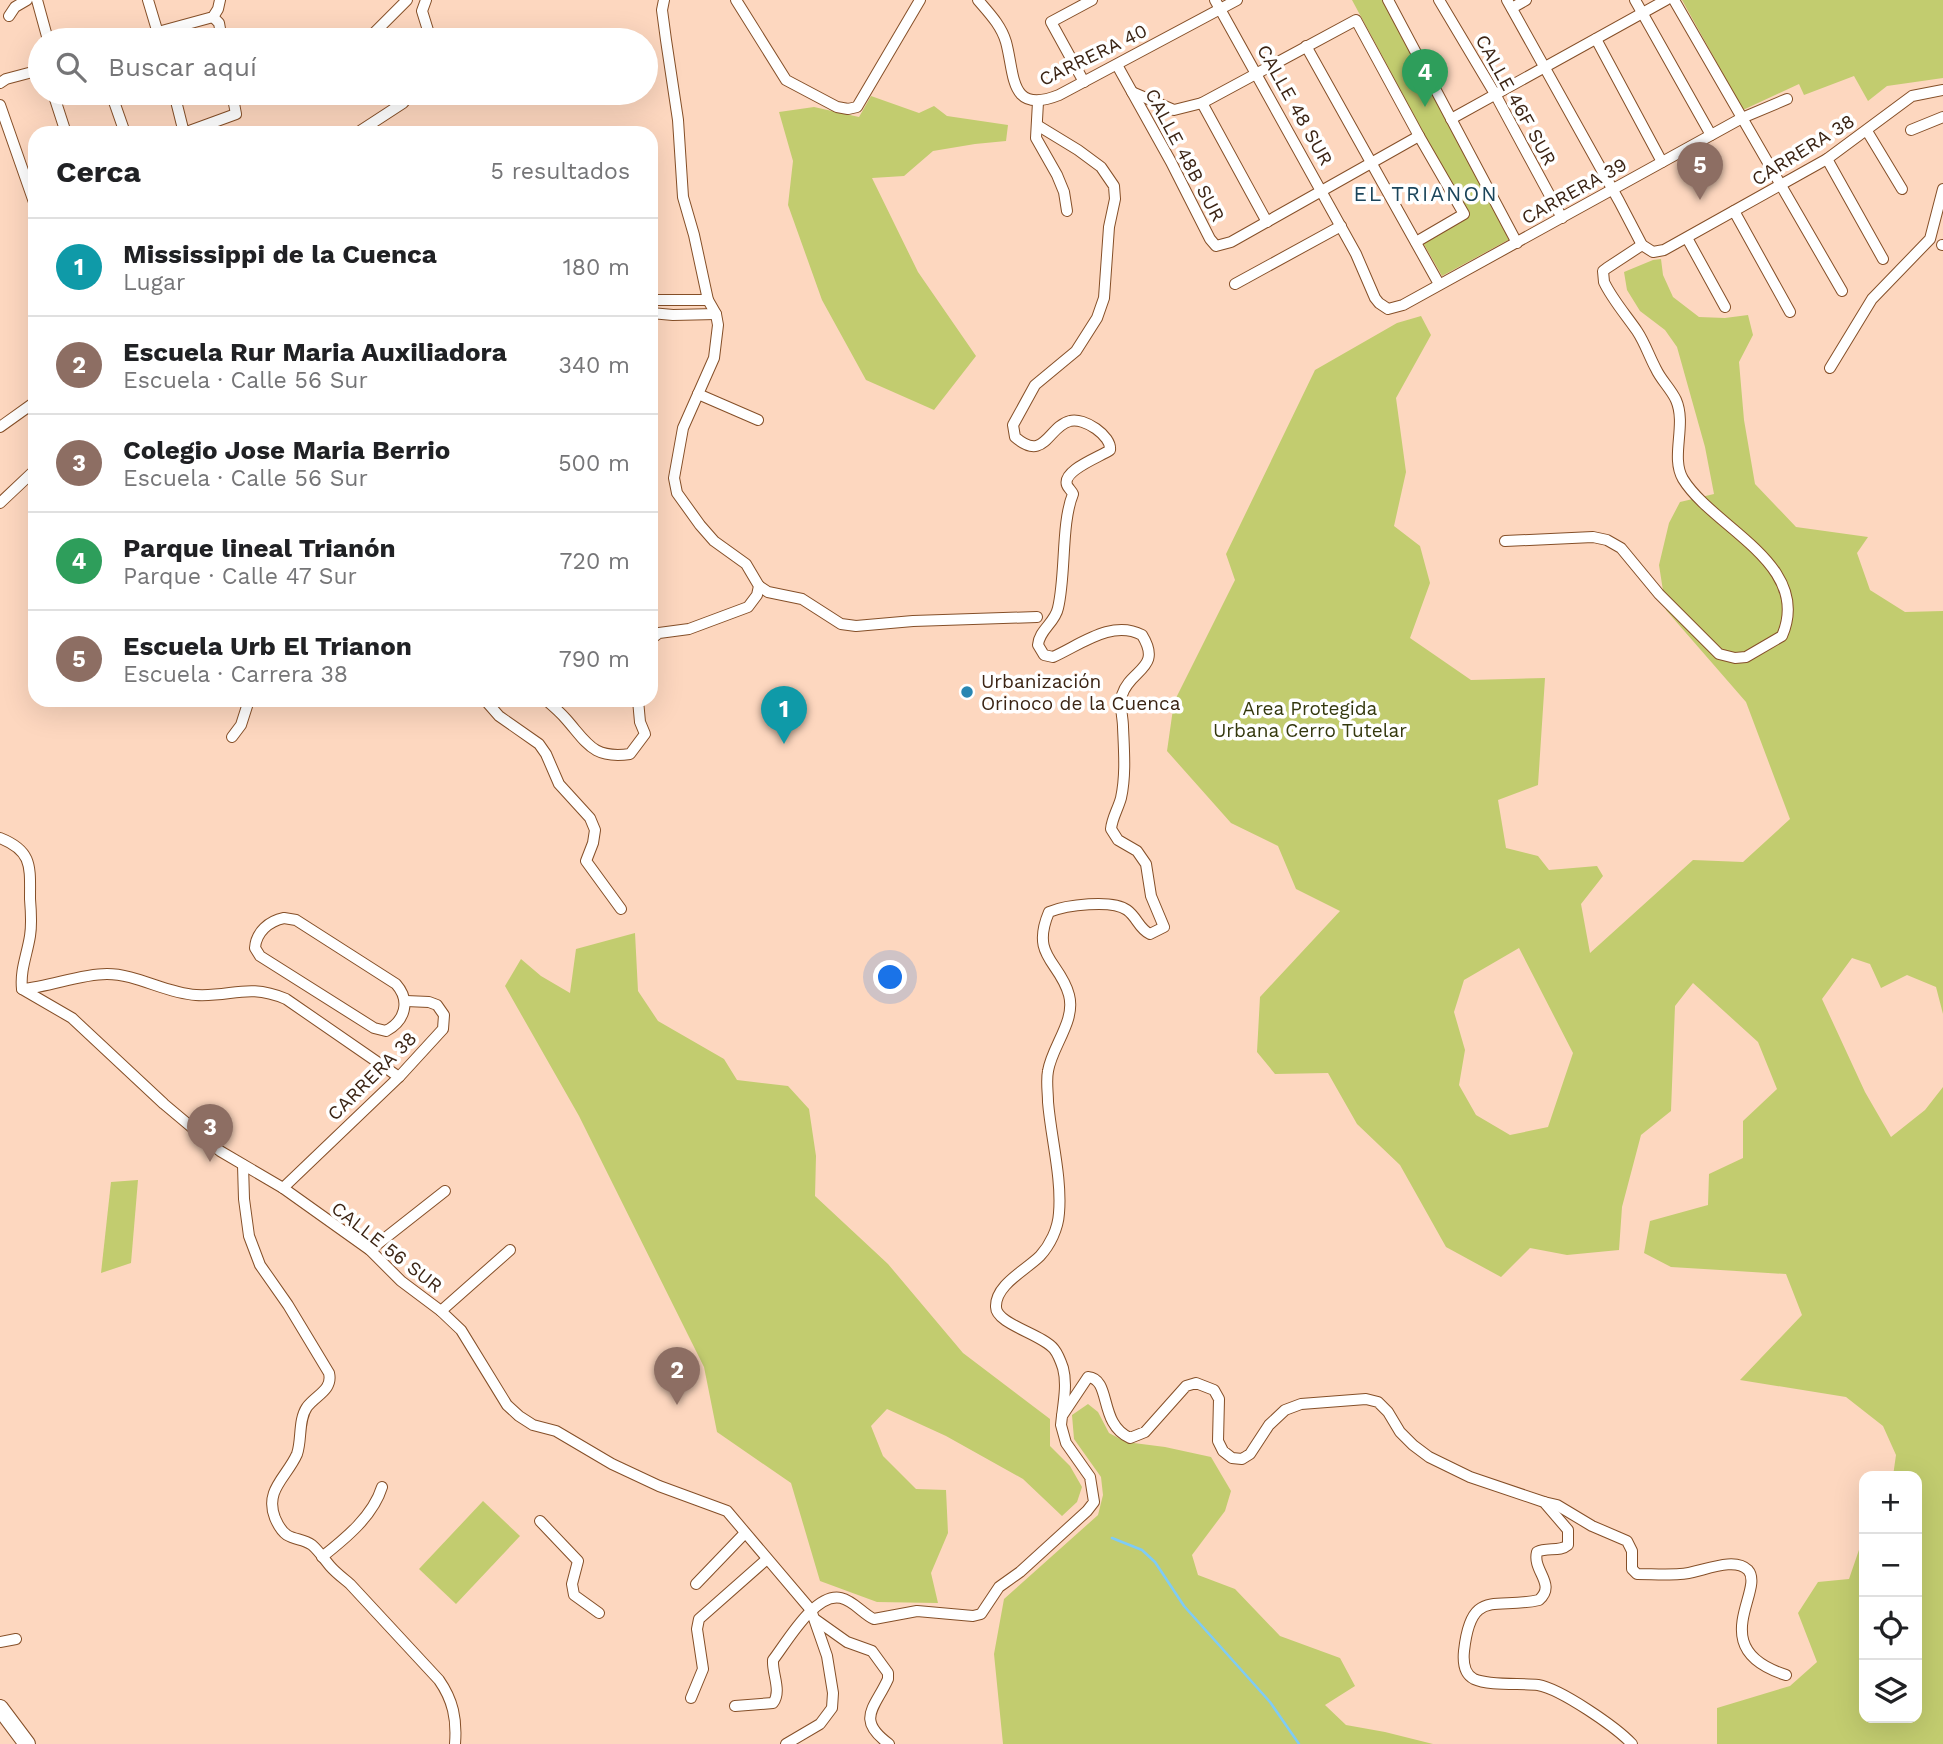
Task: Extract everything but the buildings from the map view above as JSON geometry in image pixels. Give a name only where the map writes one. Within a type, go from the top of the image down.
[{"type":"street","points":[[9,16],[15,7],[27,0]]},
{"type":"street","points":[[37,0],[45,28]]},
{"type":"street","points":[[148,0],[157,28]]},
{"type":"street","points":[[182,28],[213,17],[220,0]]},
{"type":"street","points":[[379,28],[407,0]]},
{"type":"street","points":[[426,0],[422,11],[427,28]]},
{"type":"street","points":[[664,0],[662,10],[678,120],[682,197],[708,300],[716,314],[718,325],[714,358],[683,428],[675,466],[677,493],[714,541],[746,564],[758,586],[768,592],[802,598],[841,624],[856,626],[913,621],[1037,617]]},
{"type":"street","points":[[736,0],[786,80],[838,107],[848,109],[857,107],[920,0]]},
{"type":"street","points":[[978,0],[1003,34],[1015,85],[1023,96],[1038,102],[1036,138],[1057,175],[1064,192],[1067,211]]},
{"type":"street","points":[[1084,82],[1051,22],[1092,0]]},
{"type":"street","name":"CARRERA 40","points":[[1038,102],[1059,95],[1117,65],[1218,5],[1237,0]]},
{"type":"street","points":[[1388,0],[1517,243]]},
{"type":"street","name":"CALLE 46F SUR","points":[[1439,0],[1495,94],[1562,218]]},
{"type":"street","points":[[1505,541],[1593,537],[1607,540],[1621,548],[1659,594],[1719,654],[1735,658],[1746,657],[1783,636],[1786,629],[1787,601],[1771,566],[1760,551],[1705,504],[1681,474],[1681,425],[1677,403],[1656,370],[1646,345],[1605,286],[1602,274],[1619,258],[1642,245],[1509,4],[1526,0]]},
{"type":"street","points":[[1634,0],[1711,135]]},
{"type":"street","points":[[1451,119],[1666,0]]},
{"type":"street","points":[[1674,0],[1842,291]]},
{"type":"street","name":"CALLE 48 SUR","points":[[1218,5],[1323,192],[1379,303]]},
{"type":"street","points":[[213,17],[220,28]]},
{"type":"street","points":[[1132,92],[1174,110],[1202,103],[1356,20],[1464,214],[1416,242]]},
{"type":"street","points":[[1596,39],[1662,162]]},
{"type":"street","points":[[1306,46],[1439,284]]},
{"type":"street","name":"CALLE 48B SUR","points":[[1117,65],[1212,243],[1216,246],[1231,242],[1267,222]]},
{"type":"street","points":[[0,83],[28,73]]},
{"type":"street","name":"CARRERA 38","points":[[1642,245],[1658,252],[1687,238],[1827,159],[1912,96],[1943,90]]},
{"type":"street","name":"CARRERA 39","points":[[1379,303],[1388,309],[1397,308],[1742,118],[1787,99]]},
{"type":"street","points":[[1202,103],[1267,222],[1419,136]]},
{"type":"street","points":[[0,105],[28,185]]},
{"type":"street","points":[[56,105],[64,126]]},
{"type":"street","points":[[115,105],[123,126]]},
{"type":"street","points":[[177,105],[182,126]]},
{"type":"street","points":[[203,126],[236,114],[234,105]]},
{"type":"street","points":[[367,126],[400,105]]},
{"type":"street","points":[[1911,130],[1943,117]]},
{"type":"street","points":[[735,1706],[773,1703],[777,1699],[773,1660],[814,1615],[820,1602],[842,1598],[864,1615],[874,1619],[917,1611],[973,1616],[981,1614],[999,1587],[1029,1564],[1094,1502],[1090,1477],[1061,1433],[1064,1371],[1055,1349],[1043,1339],[1002,1319],[995,1305],[998,1296],[1040,1256],[1051,1240],[1059,1216],[1059,1186],[1051,1140],[1047,1083],[1048,1070],[1067,1021],[1069,994],[1049,962],[1044,946],[1043,926],[1049,912],[1062,907],[1120,906],[1132,914],[1145,932],[1155,933],[1164,927],[1151,896],[1146,864],[1137,851],[1118,840],[1111,830],[1121,799],[1124,770],[1122,698],[1129,683],[1146,666],[1149,650],[1147,645],[1138,632],[1123,628],[1110,631],[1053,657],[1044,654],[1038,645],[1041,634],[1050,624],[1059,606],[1073,494],[1067,479],[1076,468],[1110,450],[1111,445],[1110,441],[1094,428],[1072,419],[1065,422],[1047,441],[1034,446],[1024,444],[1015,437],[1013,425],[1035,386],[1076,351],[1097,318],[1104,298],[1109,227],[1115,193],[1111,180],[1101,167],[1037,125]]},
{"type":"street","points":[[1867,131],[1902,189]]},
{"type":"street","points":[[1827,159],[1883,259]]},
{"type":"street","points":[[1829,368],[1872,299],[1930,239],[1943,189]]},
{"type":"street","points":[[1734,211],[1790,312]]},
{"type":"street","points":[[1235,284],[1341,226]]},
{"type":"street","points":[[1687,238],[1725,307]]},
{"type":"street","points":[[658,300],[708,300]]},
{"type":"street","points":[[658,314],[716,314]]},
{"type":"street","points":[[698,394],[758,420]]},
{"type":"street","points":[[0,427],[28,407]]},
{"type":"street","points":[[0,503],[28,477]]},
{"type":"street","points":[[658,635],[689,629],[748,607],[757,595],[758,586]]},
{"type":"street","points":[[232,737],[241,725],[247,707]]},
{"type":"street","points":[[491,707],[499,716],[539,744],[559,783],[590,818],[595,830],[586,861],[621,909]]},
{"type":"street","points":[[554,707],[585,743],[599,753],[614,756],[630,754],[645,734],[640,722],[639,707]]},
{"type":"street","points":[[0,838],[15,844],[25,854],[30,866],[30,933],[21,969],[22,989],[108,974],[198,995],[250,989],[270,992],[286,999],[399,1077]]},
{"type":"street","points":[[284,918],[296,920],[396,984],[406,1002],[397,1023],[389,1029],[378,1030],[260,956],[255,948],[256,939],[273,922],[284,918]]},
{"type":"street","name":"CALLE 56 SUR","points":[[22,989],[72,1018],[164,1104],[220,1151],[283,1188],[370,1250],[401,1281],[461,1330],[507,1405],[519,1416],[533,1425],[556,1431],[612,1464],[659,1486],[727,1511],[814,1615]]},
{"type":"street","name":"CARRERA 38","points":[[283,1188],[399,1077],[443,1029],[443,1011],[434,1002],[406,1002]]},
{"type":"street","points":[[243,1165],[249,1236],[260,1265],[295,1316],[331,1380],[328,1387],[308,1405],[303,1414],[297,1454],[280,1478],[271,1505],[279,1527],[289,1537],[306,1541],[439,1680],[450,1696],[454,1713],[455,1744]]},
{"type":"street","points":[[370,1250],[445,1191]]},
{"type":"street","points":[[441,1311],[510,1250]]},
{"type":"street","points":[[1062,1416],[1083,1382],[1088,1377],[1096,1378],[1101,1382],[1108,1415],[1114,1427],[1130,1438],[1145,1432],[1186,1386],[1196,1383],[1205,1385],[1214,1390],[1219,1399],[1218,1441],[1223,1451],[1232,1458],[1242,1459],[1250,1454],[1269,1425],[1285,1410],[1301,1404],[1366,1399],[1378,1402],[1413,1446],[1429,1457],[1470,1478],[1557,1505],[1592,1526],[1627,1541],[1632,1551],[1632,1569],[1637,1574],[1687,1574],[1728,1564],[1747,1569],[1751,1577],[1741,1622],[1745,1646],[1770,1670],[1786,1675]]},
{"type":"street","points":[[322,1557],[365,1517],[378,1500],[382,1486]]},
{"type":"street","points":[[1544,1502],[1568,1530],[1568,1545],[1537,1552],[1536,1564],[1546,1581],[1546,1589],[1539,1600],[1495,1603],[1481,1608],[1473,1616],[1465,1638],[1463,1657],[1466,1671],[1477,1681],[1557,1690],[1632,1744]]},
{"type":"street","points":[[540,1521],[578,1561],[572,1584],[573,1595],[598,1613]]},
{"type":"street","points":[[696,1584],[745,1533]]},
{"type":"street","points":[[691,1698],[703,1669],[697,1629],[699,1619],[767,1559]]},
{"type":"street","points":[[790,1743],[820,1724],[832,1708],[833,1693],[827,1656],[814,1615]]},
{"type":"street","points":[[814,1615],[848,1642],[872,1651],[887,1673],[888,1679],[869,1715],[874,1732],[889,1744]]},
{"type":"street","points":[[0,1643],[16,1639]]},
{"type":"street","points":[[0,1708],[27,1744]]},
{"type":"green space","points":[[1352,0],[1382,0],[1510,239],[1442,276],[1422,241],[1467,214]]},
{"type":"green space","points":[[1682,0],[1943,0],[1943,78],[1887,86],[1868,101],[1854,76],[1804,95],[1799,84],[1743,110]]},
{"type":"green space","points":[[871,96],[919,113],[934,106],[947,116],[1008,125],[1006,141],[933,151],[904,176],[872,178],[918,272],[976,356],[934,410],[866,380],[822,300],[788,205],[793,161],[779,112],[814,107],[859,117]]},
{"type":"green space","name":"Area Protegida Urbana Cerro Tutelar","points":[[1661,259],[1663,275],[1673,297],[1699,317],[1748,315],[1753,335],[1739,362],[1744,420],[1755,484],[1796,527],[1868,537],[1857,553],[1870,590],[1905,612],[1943,611],[1943,1014],[1936,987],[1907,975],[1881,988],[1870,964],[1852,958],[1822,999],[1865,1092],[1891,1137],[1925,1110],[1943,1087],[1943,1744],[1717,1744],[1717,1708],[1790,1686],[1817,1662],[1798,1613],[1818,1582],[1849,1579],[1859,1550],[1859,1723],[1922,1723],[1922,1471],[1894,1471],[1896,1455],[1883,1426],[1846,1397],[1740,1380],[1802,1315],[1786,1274],[1671,1267],[1644,1253],[1650,1221],[1708,1205],[1709,1174],[1743,1158],[1743,1121],[1777,1089],[1758,1042],[1693,983],[1675,1006],[1671,1111],[1641,1135],[1622,1207],[1619,1250],[1567,1255],[1530,1248],[1501,1277],[1446,1247],[1400,1165],[1357,1124],[1328,1073],[1275,1074],[1257,1052],[1260,997],[1340,911],[1296,889],[1278,846],[1231,823],[1167,751],[1174,702],[1235,580],[1226,554],[1315,370],[1397,323],[1421,316],[1431,335],[1396,398],[1406,472],[1394,526],[1420,546],[1430,583],[1410,638],[1471,680],[1545,678],[1538,785],[1498,800],[1506,848],[1538,856],[1549,870],[1597,866],[1603,876],[1581,904],[1590,953],[1693,860],[1743,862],[1790,819],[1746,702],[1666,610],[1659,565],[1669,523],[1680,502],[1714,494],[1705,447],[1677,347],[1665,330],[1640,311],[1627,290],[1624,272]],"holes":[[[1519,948],[1573,1053],[1548,1127],[1510,1135],[1476,1115],[1459,1085],[1465,1050],[1454,1012],[1464,980]]]},
{"type":"green space","points":[[635,933],[638,991],[658,1021],[724,1059],[737,1080],[788,1086],[809,1109],[816,1156],[815,1196],[888,1264],[963,1353],[1050,1419],[1050,1446],[1070,1466],[1082,1487],[1077,1502],[1062,1516],[1023,1479],[946,1436],[887,1409],[871,1426],[883,1456],[916,1489],[946,1490],[948,1533],[931,1573],[938,1603],[877,1602],[820,1581],[791,1483],[717,1432],[704,1367],[579,1116],[505,986],[521,959],[541,976],[570,993],[576,949]]},
{"type":"green space","points":[[138,1180],[131,1263],[101,1273],[111,1182]]},
{"type":"green space","points":[[1088,1404],[1098,1412],[1109,1433],[1126,1442],[1211,1457],[1231,1491],[1225,1511],[1192,1555],[1198,1575],[1235,1589],[1280,1636],[1340,1658],[1355,1686],[1325,1705],[1346,1725],[1433,1744],[1003,1744],[994,1654],[1004,1599],[1098,1515],[1103,1495],[1101,1477],[1074,1439],[1072,1415]]},
{"type":"green space","points":[[483,1501],[520,1536],[456,1604],[419,1569]]},
{"type":"water","points":[[794,697],[806,709],[801,717],[791,709],[777,712],[777,702]]},
{"type":"waterway","points":[[1112,1538],[1142,1550],[1155,1562],[1184,1606],[1270,1702],[1299,1744]]},
{"type":"place","name":"Parque lineal Trianón","points":[[1425,107]]},
{"type":"place","name":"Escuela Urb El Trianon","points":[[1700,200]]},
{"type":"place","name":"Urbanización Orinoco de la Cuenca","points":[[967,692]]},
{"type":"place","name":"Mississippi de la Cuenca","points":[[784,744]]},
{"type":"place","name":"Colegio Jose Maria Berrio","points":[[210,1162]]},
{"type":"place","name":"Escuela Rur Maria Auxiliadora","points":[[677,1405]]},
{"type":"district","name":"EL TRIANON","points":[[1426,193]]}]
